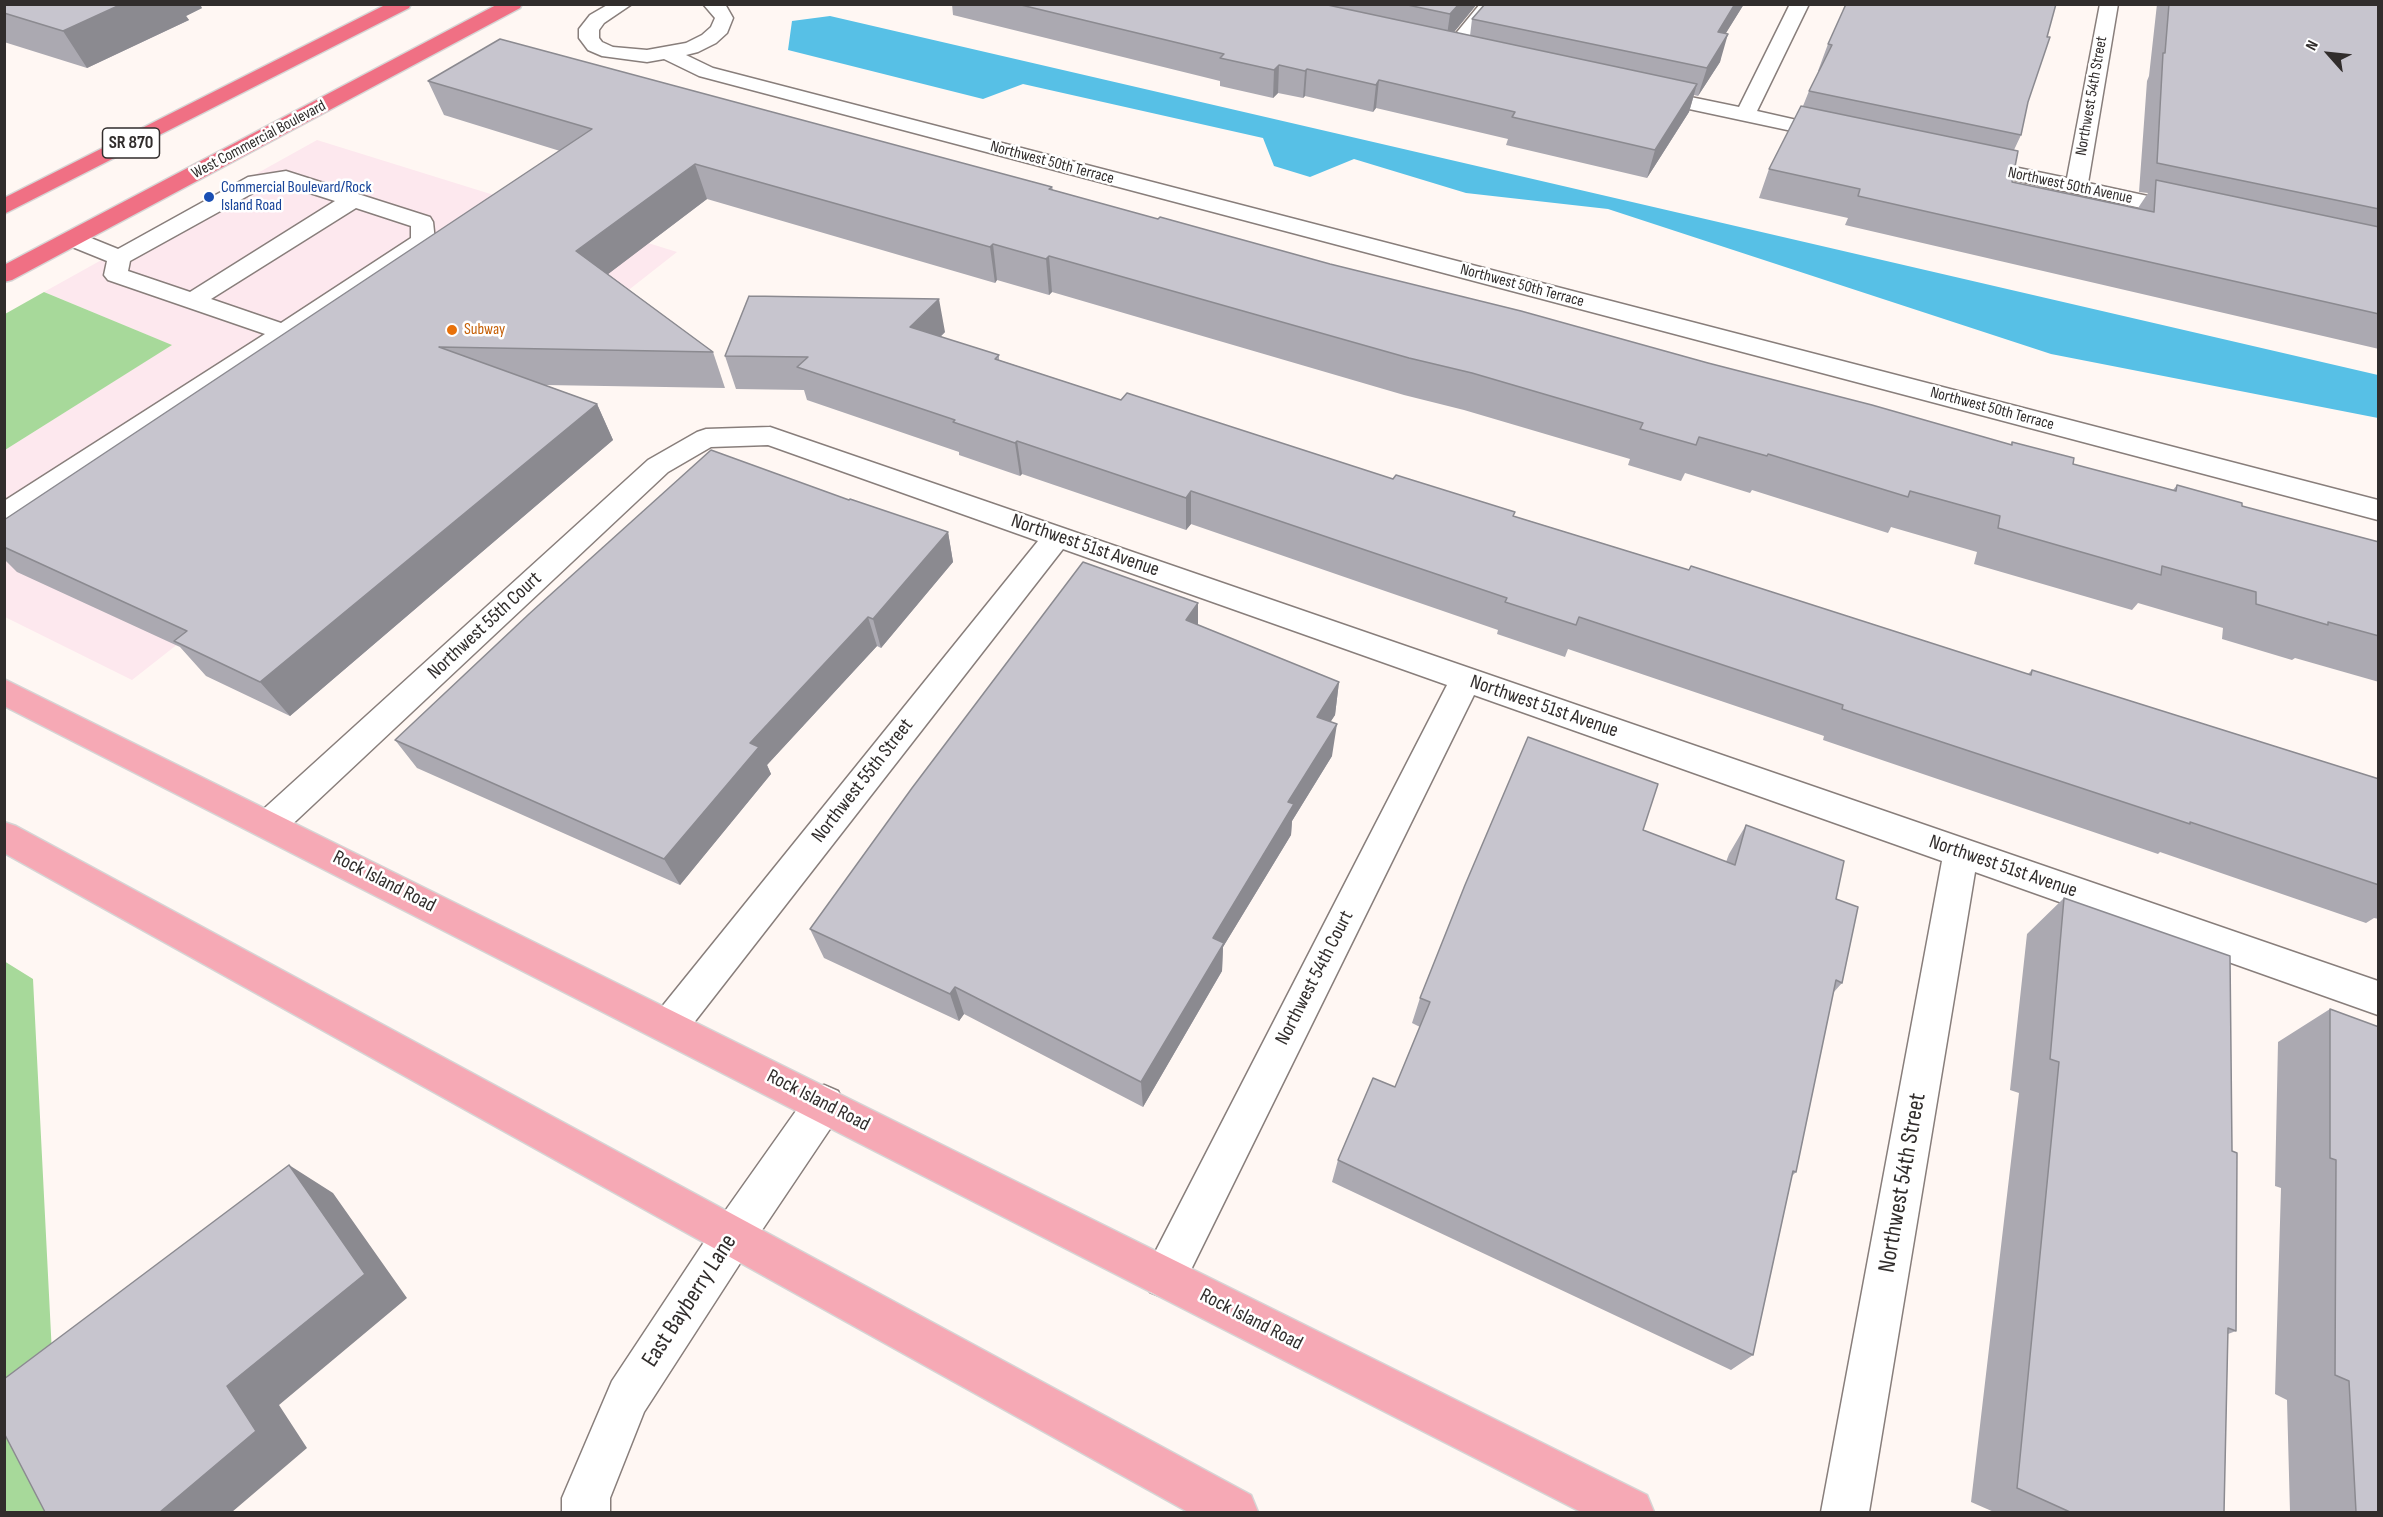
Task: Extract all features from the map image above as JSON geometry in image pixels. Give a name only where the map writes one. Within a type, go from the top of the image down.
[{"type":"highway","name":"SR 870","points":[[4,207],[402,4]]},
{"type":"highway","name":"West Commercial Boulevard","points":[[4,275],[513,4]]},
{"type":"main road","name":"Rock Island Road","points":[[4,691],[1630,1512]]},
{"type":"main road","points":[[4,836],[1234,1512]]},
{"type":"street","name":"Northwest 50th Terrace","points":[[623,4],[597,19],[590,28],[589,38],[596,46],[626,56],[669,54],[691,48],[709,39],[720,28],[724,18],[719,9],[712,4]]},
{"type":"street","points":[[1451,52],[1490,4]]},
{"type":"street","points":[[1745,115],[1800,4]]},
{"type":"street","name":"Northwest 54th Street","points":[[2076,187],[2109,4]]},
{"type":"street","points":[[1428,47],[1474,57]]},
{"type":"street","name":"Northwest 50th Terrace","points":[[669,54],[706,72],[2379,510]]},
{"type":"street","points":[[1632,91],[1859,140]]},
{"type":"street","name":"Northwest 50th Avenue","points":[[1950,160],[2204,214]]},
{"type":"street","points":[[4,515],[423,241],[422,222],[286,178],[256,182],[119,258]]},
{"type":"street","points":[[192,301],[353,200]]},
{"type":"street","points":[[73,239],[119,258]]},
{"type":"street","points":[[119,258],[116,275],[284,332]]},
{"type":"street","name":"Northwest 51st Avenue","points":[[706,438],[770,436],[2379,998]]},
{"type":"street","name":"Northwest 55th Court","points":[[270,824],[658,466],[706,438]]},
{"type":"street","name":"Northwest 55th Street","points":[[669,1026],[1058,536]]},
{"type":"street","name":"Northwest 54th Court","points":[[1165,1277],[1466,680]]},
{"type":"street","name":"Northwest 54th Street","points":[[1845,1512],[1961,853]]},
{"type":"street","name":"East Bayberry Lane","points":[[586,1512],[586,1498],[628,1397],[733,1236],[824,1104]]},
{"type":"shaded area","points":[[317,140],[677,252],[132,680],[5,617],[5,450],[171,345],[44,292]]},
{"type":"green space","points":[[44,292],[172,345],[5,450],[5,314]]},
{"type":"green space","points":[[4,961],[33,979],[60,1512],[5,1512]]},
{"type":"water","points":[[830,16],[2378,375],[2378,418],[2051,354],[1608,209],[1466,193],[1354,159],[1310,177],[1274,166],[1263,138],[1023,84],[983,99],[788,50],[792,21]]},
{"type":"building","points":[[4,4],[122,4],[63,31],[4,13]]},
{"type":"building","points":[[1017,4],[1323,4],[1697,84],[1655,150],[1512,117],[1515,112],[1379,80],[1376,85],[1307,69],[1305,71],[1279,65],[1274,70],[1220,58],[1224,54]]},
{"type":"building","points":[[1403,4],[1459,4],[1450,14]]},
{"type":"building","points":[[1485,4],[1735,4],[1718,32],[1728,34],[1707,68],[1472,19]]},
{"type":"building","points":[[1846,4],[2056,4],[2047,37],[2050,37],[2028,102],[2021,135],[1809,91],[1832,45],[1828,44]]},
{"type":"building","points":[[2169,4],[2379,4],[2379,209],[2157,163],[2163,53],[2165,53]]},
{"type":"building","points":[[500,39],[1052,187],[1049,189],[1158,219],[1160,217],[1330,264],[1521,311],[2012,445],[2012,442],[2074,458],[2073,464],[2176,491],[2177,485],[2242,503],[2242,506],[2379,542],[2379,636],[2328,622],[2328,625],[2256,604],[2256,592],[2162,566],[2161,575],[1998,528],[2000,516],[1910,491],[1908,497],[1768,454],[1767,456],[1699,437],[1696,445],[1640,429],[1643,423],[1472,373],[1409,358],[1049,256],[1046,259],[993,244],[990,247],[695,164],[576,251],[713,352],[439,347],[597,404],[260,682],[174,641],[187,631],[4,547],[4,520],[592,129],[428,81]]},
{"type":"building","points":[[1801,106],[2018,151],[2012,182],[2154,212],[2156,180],[2379,227],[2379,314],[1858,196],[1860,189],[1769,169]]},
{"type":"building","points":[[749,296],[939,299],[910,327],[999,355],[995,359],[1121,400],[1127,393],[1393,479],[1396,475],[1515,512],[1513,516],[1689,570],[1691,566],[2031,675],[2032,670],[2379,779],[2379,885],[1842,709],[1843,705],[1579,617],[1576,625],[1505,602],[1507,598],[1191,491],[1186,498],[1017,441],[1015,443],[953,422],[955,420],[797,367],[808,357],[725,356]]},
{"type":"building","points":[[711,450],[849,500],[948,532],[873,619],[868,617],[750,743],[759,747],[664,859],[395,740],[529,614]]},
{"type":"building","points":[[1083,562],[1198,603],[1186,620],[1339,682],[1317,717],[1337,724],[1288,802],[1294,804],[1213,938],[1224,943],[1141,1082],[955,987],[950,994],[810,929],[912,788]]},
{"type":"building","points":[[1528,737],[1658,784],[1643,830],[1735,865],[1746,825],[1844,861],[1836,899],[1858,907],[1842,983],[1836,980],[1796,1172],[1793,1171],[1753,1355],[1338,1160],[1373,1078],[1395,1087],[1430,1002],[1420,998]]},
{"type":"building","points":[[2064,898],[2230,956],[2232,1151],[2237,1153],[2236,1331],[2228,1328],[2224,1512],[2070,1512],[2017,1488],[2059,1062],[2050,1059]]},
{"type":"building","points":[[2330,1009],[2379,1027],[2379,1512],[2356,1512],[2349,1381],[2335,1375],[2336,1160],[2330,1158]]},
{"type":"building","points":[[289,1165],[365,1274],[227,1386],[256,1431],[160,1512],[45,1512],[4,1433],[4,1379]]},
{"type":"place","name":"Commercial Boulevard/Rock Island Road","points":[[209,197]]},
{"type":"place","name":"Subway","points":[[452,330]]}]
